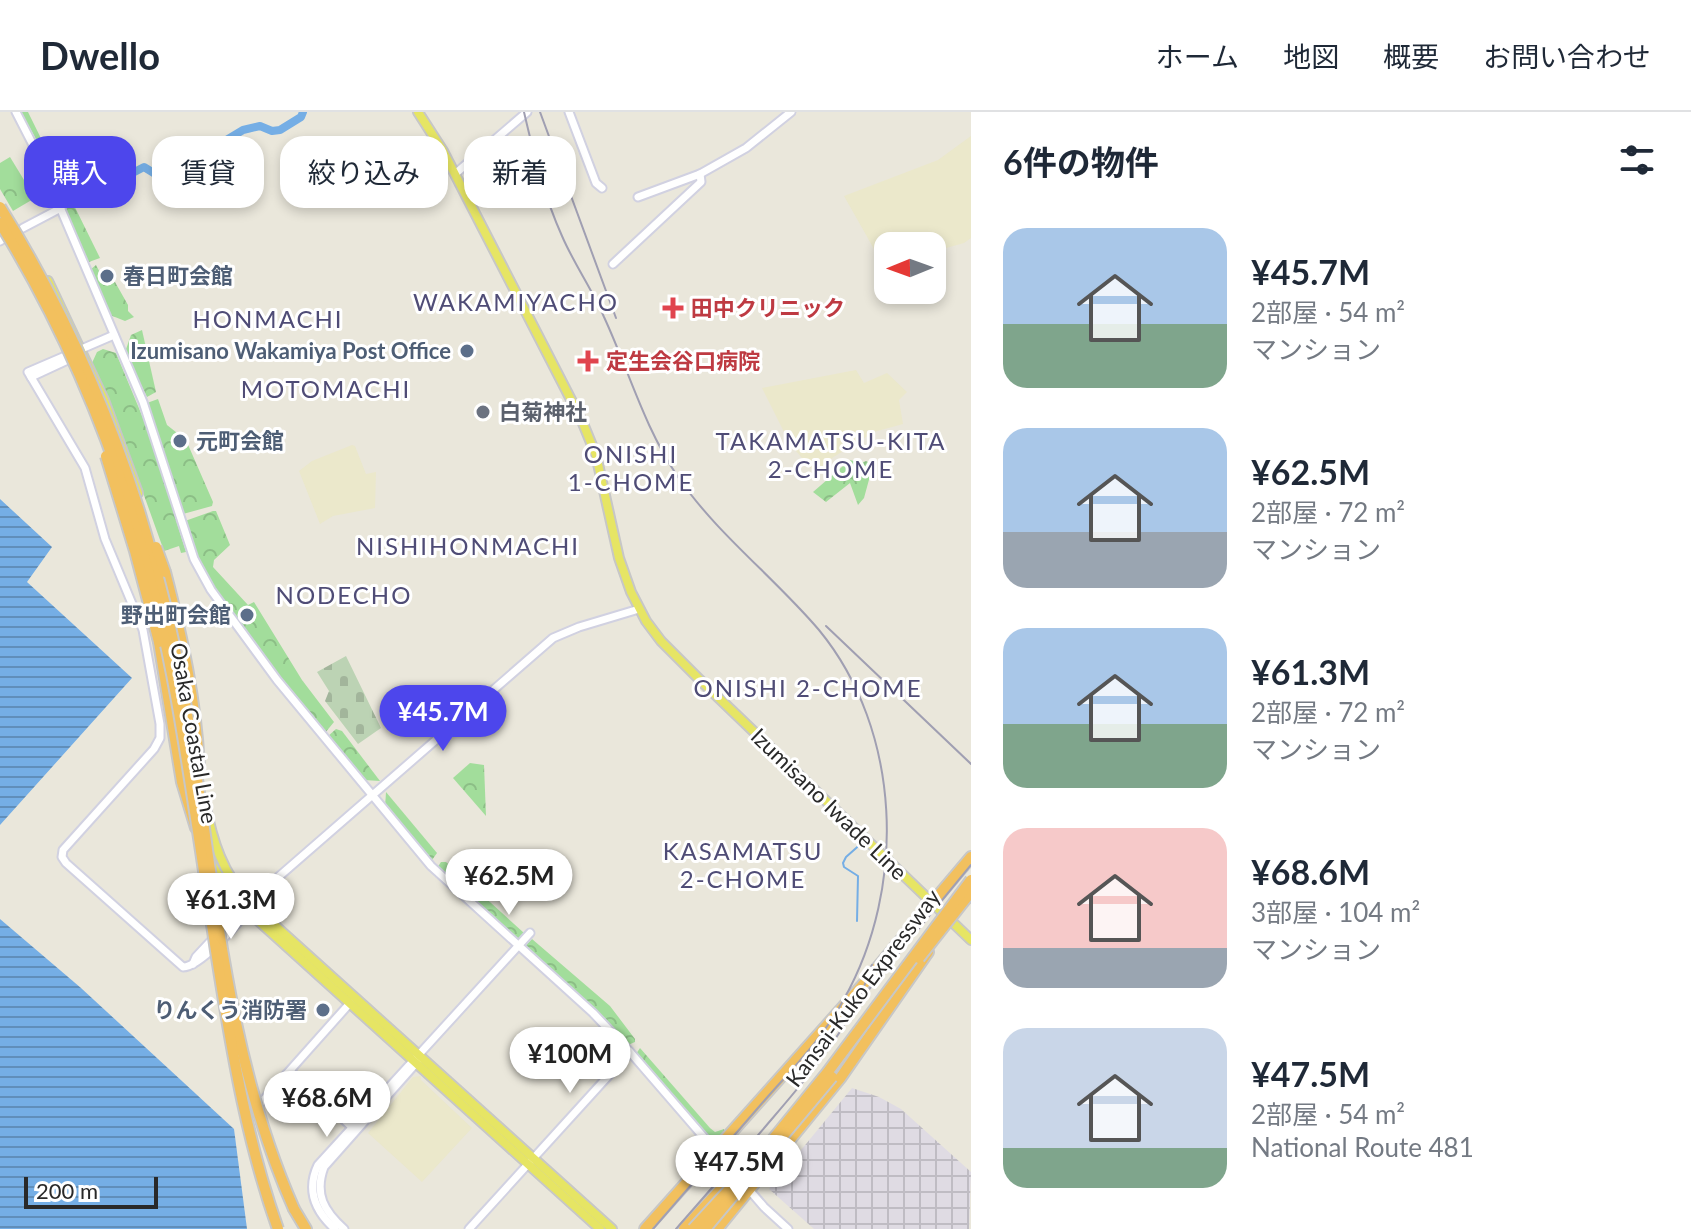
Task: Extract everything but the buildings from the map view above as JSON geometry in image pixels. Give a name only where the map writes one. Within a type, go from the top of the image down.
[{"type":"highway","points":[[0,207],[69,331],[100,402],[165,572],[186,656],[197,725],[199,768]]},
{"type":"highway","points":[[0,223],[44,299],[78,370],[123,486],[166,643],[237,1077],[255,1158],[278,1229]]},
{"type":"highway","points":[[78,370],[150,605],[182,782],[200,838]]},
{"type":"highway","points":[[128,475],[159,580],[180,672],[238,1037],[265,1137],[305,1229]]},
{"type":"highway","points":[[645,1229],[716,1152],[971,857]]},
{"type":"highway","name":"Kansai-Kuko Expressway","points":[[693,1229],[827,1073],[971,880]]},
{"type":"highway","points":[[717,1229],[841,1077],[971,894]]},
{"type":"highway","name":"Kansai-Kuko Expressway","points":[[707,1229],[833,1076],[971,894]]},
{"type":"highway","points":[[684,1229],[756,1150],[784,1125]]},
{"type":"main road","name":"Izumisano Iwade Line","points":[[418,112],[455,174],[588,436],[600,472],[621,568],[639,609],[661,641],[971,940]]},
{"type":"main road","name":"Osaka Coastal Line","points":[[0,198],[36,259],[82,350],[132,473],[160,567],[182,660],[208,820],[219,858],[247,907],[531,1161],[612,1229]]},
{"type":"main road","name":"Osaka Coastal Line","points":[[1,237],[43,305],[115,474],[162,641],[187,792],[200,838],[221,880],[350,1003],[416,1059]]},
{"type":"main road","name":"Osaka Coastal Line","points":[[531,1161],[600,1229]]},
{"type":"street","points":[[16,112],[28,136]]},
{"type":"street","points":[[455,174],[527,112]]},
{"type":"street","points":[[569,112],[596,183],[602,188]]},
{"type":"street","points":[[638,197],[700,174],[746,148],[791,112]]},
{"type":"street","points":[[613,264],[701,182],[700,174]]},
{"type":"street","points":[[23,228],[61,208],[153,429],[201,575],[277,680],[431,866],[593,1013],[749,1190],[788,1229]]},
{"type":"street","points":[[114,335],[29,374],[85,468],[105,539],[143,630],[160,738],[154,749],[63,850],[62,857],[179,965],[186,968],[193,965],[196,957],[247,907],[553,638],[639,609]]},
{"type":"street","points":[[344,1229],[323,1205],[319,1186],[324,1167],[354,1129],[530,933]]},
{"type":"street","points":[[260,1104],[350,1003]]},
{"type":"street","points":[[469,1229],[630,1052]]},
{"type":"street","points":[[290,1071],[354,1129]]},
{"type":"street","points":[[335,1229],[319,1210],[312,1184],[322,1159],[354,1129]]},
{"type":"shaded area","points":[[971,136],[971,238],[946,248],[946,232],[874,232],[874,249],[844,196],[938,160]]},
{"type":"shaded area","points":[[856,370],[864,383],[887,373],[907,392],[899,400],[903,424],[874,432],[832,458],[815,473],[790,444],[762,388]]},
{"type":"shaded area","points":[[352,445],[366,474],[376,472],[375,508],[333,516],[320,524],[299,471],[312,461]]},
{"type":"shaded area","points":[[421,1076],[421,1080],[472,1128],[422,1182],[368,1133],[413,1077]]},
{"type":"shaded area","points":[[852,1088],[901,1109],[971,1172],[969,1229],[814,1229],[769,1189]]},
{"type":"green space","points":[[21,112],[28,112],[40,136],[34,136]]},
{"type":"green space","points":[[10,157],[24,180],[24,204],[13,211],[0,189],[0,163]]},
{"type":"green space","points":[[64,208],[75,208],[100,258],[86,263]]},
{"type":"green space","points":[[96,265],[107,286],[115,282],[128,305],[128,311],[134,317],[125,321],[110,315],[90,270]]},
{"type":"green space","points":[[142,330],[156,392],[147,397],[125,352],[131,335]]},
{"type":"green space","points":[[103,349],[116,353],[148,430],[186,552],[181,553],[179,546],[164,551],[118,423],[92,363],[97,352]]},
{"type":"green space","points":[[158,399],[167,425],[186,440],[212,506],[183,514],[147,403]]},
{"type":"green space","points":[[850,460],[866,461],[873,465],[864,498],[858,505],[850,483],[826,502],[813,492]]},
{"type":"green space","points":[[216,511],[230,545],[214,560],[213,567],[248,605],[254,602],[302,680],[334,722],[325,733],[211,587],[198,563],[185,521]]},
{"type":"green space","points":[[346,656],[381,728],[358,744],[325,701],[329,691],[317,672]]},
{"type":"green space","points":[[336,729],[342,731],[380,781],[364,780],[327,737]]},
{"type":"green space","points":[[470,763],[484,765],[486,816],[453,778]]},
{"type":"green space","points":[[386,792],[437,853],[432,860],[385,807]]},
{"type":"green space","points":[[441,862],[446,862],[523,935],[516,940],[437,868]]},
{"type":"green space","points":[[532,939],[610,1006],[635,1042],[628,1045],[525,949]]},
{"type":"green space","points":[[640,1048],[710,1128],[715,1132],[724,1129],[725,1134],[717,1142],[709,1138],[636,1054]]},
{"type":"water","points":[[0,499],[52,547],[27,582],[132,678],[0,825]]},
{"type":"water","points":[[0,919],[81,988],[234,1129],[247,1229],[0,1229]]},
{"type":"waterway","points":[[136,171],[144,167],[165,180],[189,177],[200,156],[243,130],[260,126],[272,131],[280,130],[301,117],[303,112]]},
{"type":"waterway","points":[[857,921],[858,876],[843,863],[863,842]]},
{"type":"railway","points":[[524,112],[556,221],[613,337],[666,458],[693,498],[819,630],[846,670],[867,715],[880,762],[886,810],[886,860],[878,908],[864,955],[844,999],[807,1052],[653,1229]]},
{"type":"railway","points":[[540,112],[616,318]]},
{"type":"railway","points":[[826,626],[971,764]]},
{"type":"railway","points":[[866,993],[971,865]]},
{"type":"railway","points":[[676,1229],[781,1109],[827,1051],[853,1010],[872,965]]},
{"type":"place","name":"春日町会館","points":[[107,276]]},
{"type":"place","name":"田中クリニック","points":[[673,308]]},
{"type":"place","name":"Izumisano Wakamiya Post Office","points":[[467,351]]},
{"type":"place","name":"定生会谷口病院","points":[[588,361]]},
{"type":"place","name":"白菊神社","points":[[483,412]]},
{"type":"place","name":"元町会館","points":[[180,441]]},
{"type":"place","name":"野出町会館","points":[[247,615]]},
{"type":"place","name":"りんくう消防署","points":[[323,1010]]},
{"type":"district","name":"WAKAMIYACHO","points":[[516,303]]},
{"type":"district","name":"HONMACHI","points":[[268,320]]},
{"type":"district","name":"MOTOMACHI","points":[[326,390]]},
{"type":"district","name":"TAKAMATSU-KITA 2-CHOME","points":[[831,456]]},
{"type":"district","name":"ONISHI 1-CHOME","points":[[631,469]]},
{"type":"district","name":"NISHIHONMACHI","points":[[468,547]]},
{"type":"district","name":"NODECHO","points":[[344,596]]},
{"type":"district","name":"ONISHI 2-CHOME","points":[[808,689]]},
{"type":"district","name":"KASAMATSU 2-CHOME","points":[[743,866]]}]
